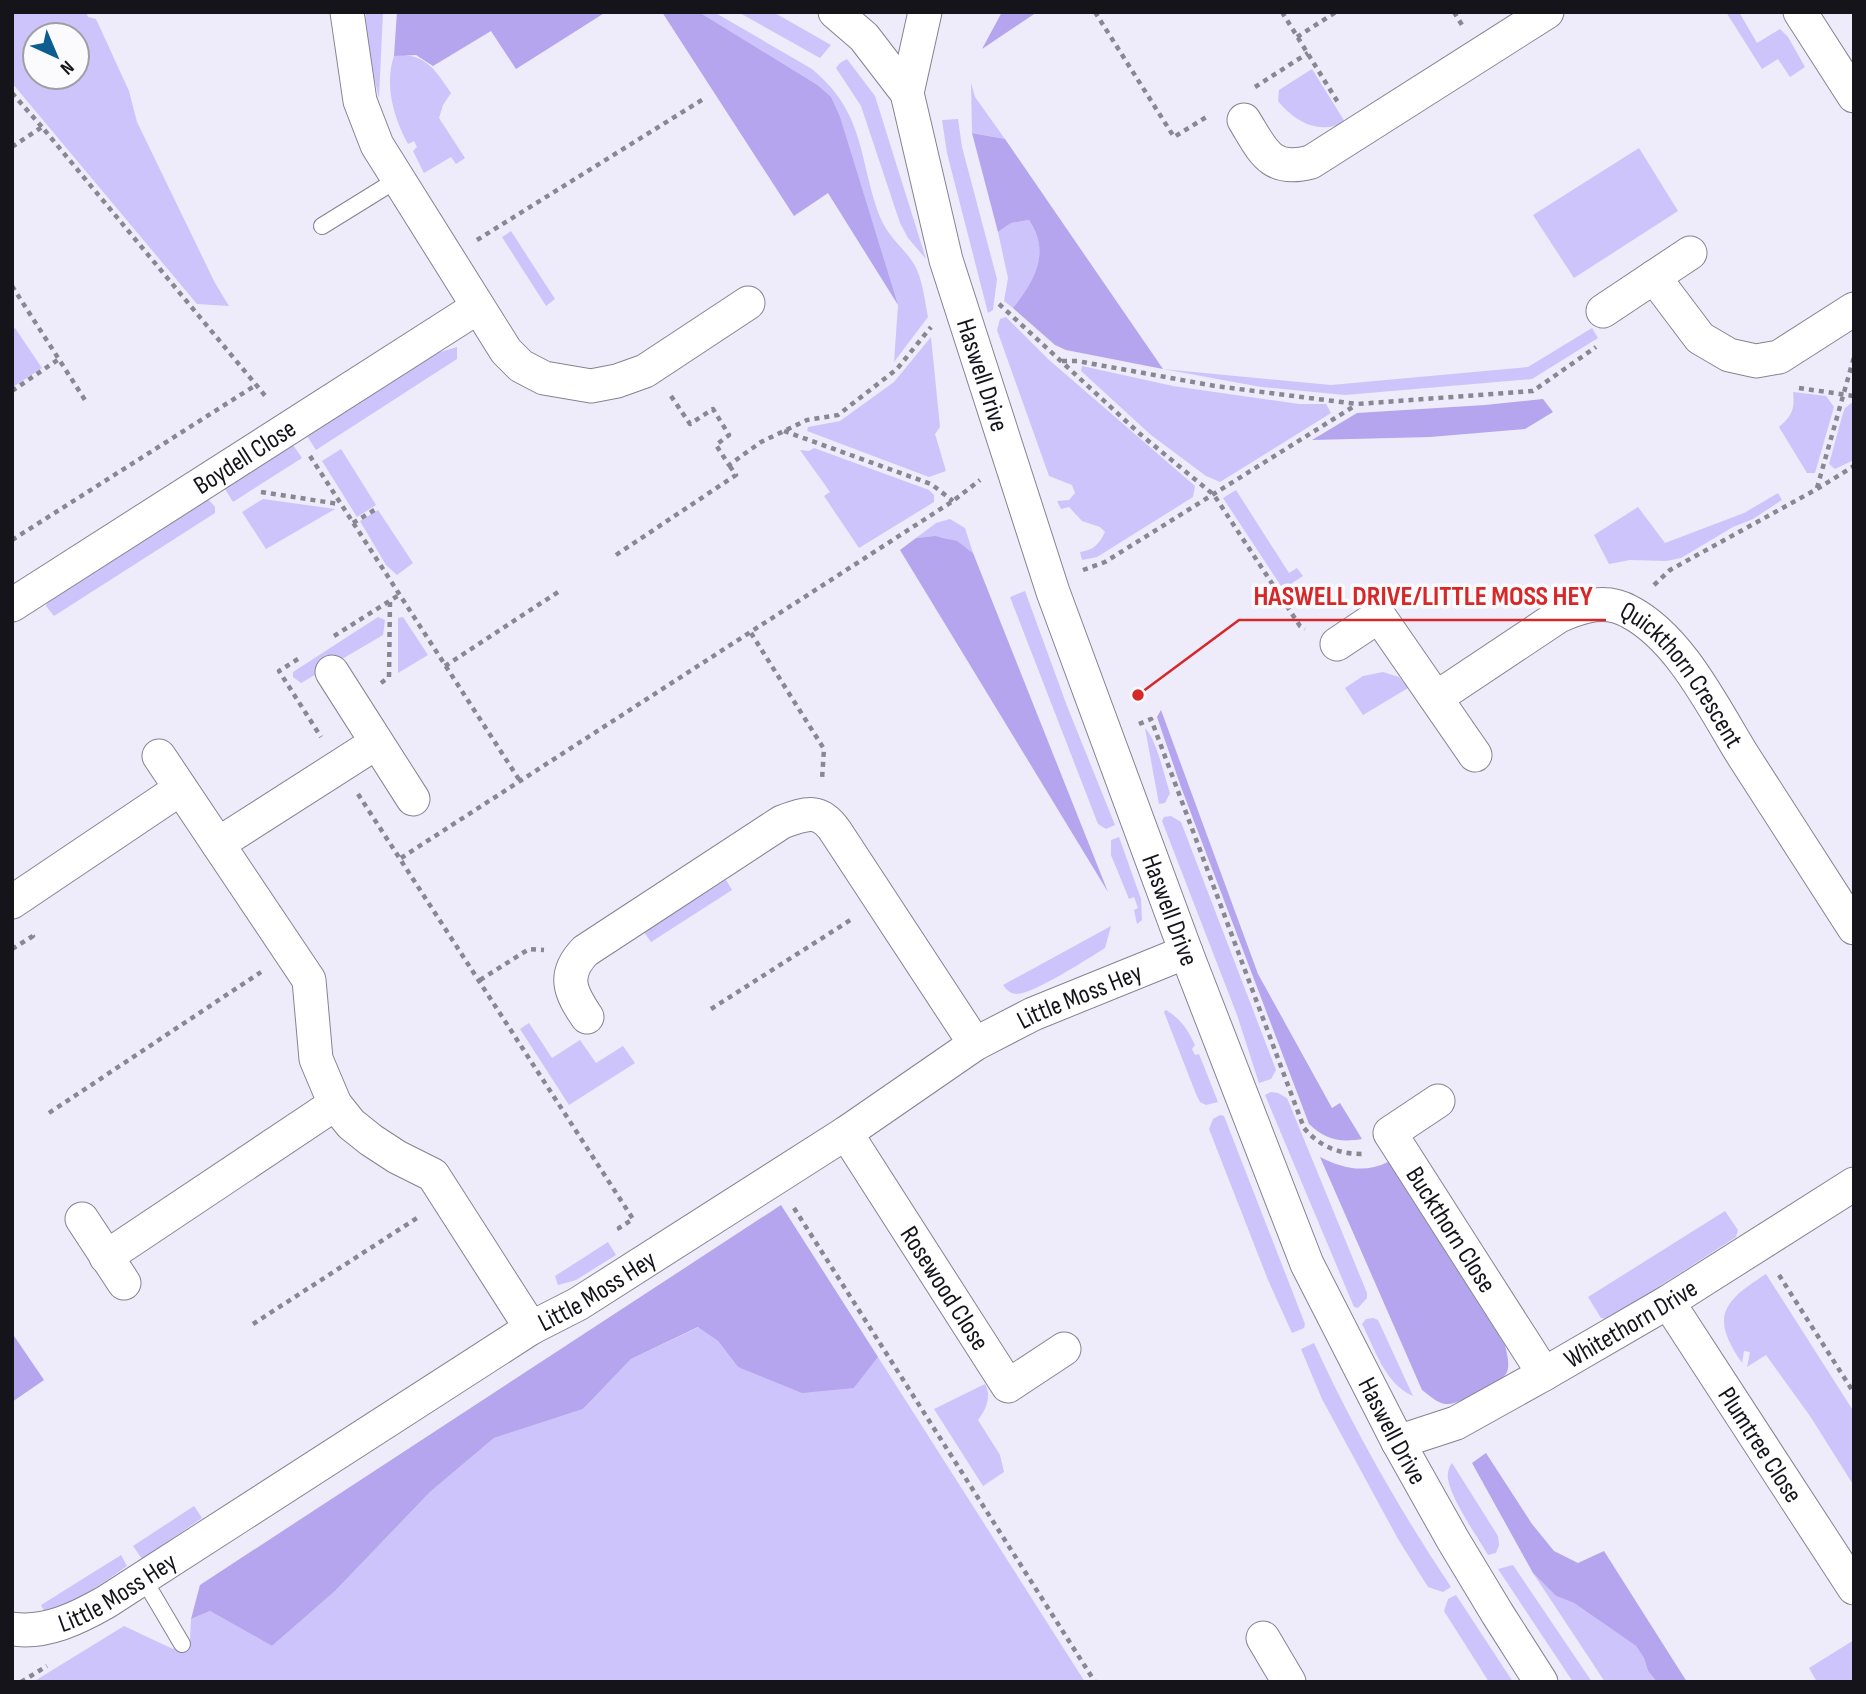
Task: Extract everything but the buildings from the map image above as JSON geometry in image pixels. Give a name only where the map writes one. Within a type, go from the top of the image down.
[{"type":"street","points":[[347,12],[360,101],[377,145],[506,351],[521,366],[544,378],[591,386],[617,381],[652,367],[748,303]]},
{"type":"street","name":"Haswell Drive","points":[[835,12],[864,37],[906,93],[946,260],[1053,592],[1186,952],[1307,1264],[1398,1442],[1490,1603],[1541,1682]]},
{"type":"street","name":"Haswell Drive","points":[[906,93],[925,12]]},
{"type":"street","points":[[1238,111],[1273,161],[1297,166],[1311,162],[1547,12]]},
{"type":"street","points":[[1800,12],[1854,96]]},
{"type":"street","points":[[1603,311],[1690,253]]},
{"type":"street","points":[[1654,277],[1700,338],[1729,355],[1756,361],[1779,357],[1854,309]]},
{"type":"street","name":"Boydell Close","points":[[12,605],[478,307]]},
{"type":"street","name":"Quickthorn Crescent","points":[[1436,698],[1559,616],[1581,606],[1604,603],[1627,610],[1651,625],[1691,673],[1854,928]]},
{"type":"street","points":[[1337,644],[1379,616],[1475,755]]},
{"type":"street","points":[[328,657],[350,702],[413,799]]},
{"type":"street","points":[[218,844],[376,743]]},
{"type":"street","points":[[159,757],[309,980],[316,1059],[335,1104],[351,1124],[371,1140],[433,1175],[531,1328]]},
{"type":"street","points":[[12,902],[180,789]]},
{"type":"street","points":[[587,1017],[570,989],[574,962],[585,951],[782,822],[801,815],[819,815],[829,822],[975,1044]]},
{"type":"street","name":"Little Moss Hey","points":[[12,1629],[22,1631],[58,1625],[79,1618],[531,1328],[578,1304],[846,1133],[975,1044],[1033,1014],[1186,952]]},
{"type":"street","name":"Buckthorn Close","points":[[1438,1101],[1390,1133],[1544,1374]]},
{"type":"street","points":[[82,1219],[115,1270],[335,1104]]},
{"type":"street","name":"Rosewood Close","points":[[846,1133],[1008,1385],[1064,1349]]},
{"type":"street","name":"Whitethorn Drive","points":[[1398,1442],[1455,1423],[1544,1374],[1668,1302],[1854,1184]]},
{"type":"street","name":"Plumtree Close","points":[[1668,1302],[1853,1584]]},
{"type":"street","points":[[1263,1638],[1289,1682]]},
{"type":"lane","points":[[322,226],[397,179]]},
{"type":"lane","points":[[143,1578],[182,1644]]},
{"type":"path","points":[[1095,12],[1174,137],[1238,111],[1308,53]]},
{"type":"path","points":[[1282,12],[1357,133]]},
{"type":"path","points":[[1297,37],[1336,12]]},
{"type":"path","points":[[12,93],[42,127]]},
{"type":"path","points":[[447,259],[705,99]]},
{"type":"path","points":[[12,286],[85,400]]},
{"type":"path","points":[[998,303],[1140,434],[1214,495],[1300,626],[1337,644]]},
{"type":"path","points":[[729,464],[761,443],[807,420],[838,415],[897,369],[937,319],[960,306]]},
{"type":"path","points":[[1062,361],[1077,360],[1215,386],[1357,404],[1534,391],[1609,338],[1603,311]]},
{"type":"path","points":[[1779,357],[1796,387],[1854,396]]},
{"type":"path","points":[[1817,489],[1854,357]]},
{"type":"path","points":[[12,391],[59,359]]},
{"type":"path","points":[[616,555],[736,475],[716,445],[729,435],[713,409],[690,424],[652,367]]},
{"type":"path","points":[[12,540],[256,384]]},
{"type":"path","points":[[1076,567],[1083,570],[1105,562],[1357,404]]},
{"type":"path","points":[[783,431],[931,484],[953,501]]},
{"type":"path","points":[[401,858],[953,501],[1009,458]]},
{"type":"path","points":[[1627,610],[1670,570],[1854,466]]},
{"type":"path","points":[[261,492],[340,504]]},
{"type":"path","points":[[352,523],[376,509]]},
{"type":"path","points":[[445,666],[558,592]]},
{"type":"path","points":[[328,657],[390,600],[399,595]]},
{"type":"path","points":[[350,702],[389,677],[390,600]]},
{"type":"path","points":[[751,633],[824,749],[819,815]]},
{"type":"path","points":[[302,657],[279,671],[633,1219],[619,1228],[642,1263]]},
{"type":"path","points":[[1106,737],[1151,719],[1304,1128],[1321,1144],[1348,1154],[1366,1154],[1394,1139]]},
{"type":"path","points":[[711,1009],[881,900]]},
{"type":"path","points":[[480,980],[529,949],[585,951]]},
{"type":"path","points":[[49,1113],[291,953]]},
{"type":"path","points":[[775,1178],[1095,1682]]},
{"type":"path","points":[[253,1324],[448,1198]]},
{"type":"path","points":[[1759,1244],[1854,1393]]},
{"type":"shaded area","points":[[12,12],[86,12],[88,17],[96,19],[129,91],[137,122],[215,283],[229,306],[197,304],[12,83]]},
{"type":"shaded area","points":[[366,12],[383,12],[379,98],[367,44]]},
{"type":"shaded area","points":[[397,12],[606,12],[516,69],[491,31],[433,66],[416,55],[394,56]]},
{"type":"shaded area","points":[[662,12],[699,12],[816,84],[831,97],[840,117],[898,305],[828,193],[794,216]]},
{"type":"shaded area","points":[[699,12],[714,12],[812,69],[830,86],[842,103],[858,138],[880,217],[888,232],[913,263],[924,293],[928,317],[894,362],[898,305],[816,84]]},
{"type":"shaded area","points":[[738,12],[773,12],[831,45],[820,58]]},
{"type":"shaded area","points":[[1002,12],[1037,12],[982,49]]},
{"type":"shaded area","points":[[1726,12],[1739,12],[1757,43],[1780,29],[1788,37],[1805,67],[1790,77],[1778,59],[1762,69]]},
{"type":"shaded area","points":[[403,55],[426,62],[451,93],[439,118],[465,158],[456,164],[451,157],[424,173],[413,151],[417,147],[414,141],[408,144],[403,134],[392,101],[390,78],[394,56]]},
{"type":"shaded area","points":[[847,59],[875,96],[926,259],[908,238],[900,223],[861,106],[836,68]]},
{"type":"shaded area","points":[[1312,69],[1345,122],[1335,126],[1317,127],[1292,115],[1278,101],[1279,90]]},
{"type":"shaded area","points":[[971,83],[975,97],[1005,139],[972,133]]},
{"type":"shaded area","points":[[958,119],[962,147],[997,279],[993,310],[988,313],[947,153],[942,120]]},
{"type":"shaded area","points":[[972,133],[1005,139],[1163,369],[1066,350],[1055,345],[1013,308],[1034,277],[1038,266],[1039,244],[1029,220],[1011,223],[998,232]]},
{"type":"shaded area","points":[[1639,148],[1678,211],[1574,278],[1533,215]]},
{"type":"shaded area","points":[[1029,220],[1039,244],[1038,266],[1028,287],[1013,308],[1004,301],[1008,278],[998,232],[1011,223]]},
{"type":"shaded area","points":[[511,231],[555,299],[546,306],[502,237]]},
{"type":"shaded area","points":[[1006,317],[1048,359],[1195,486],[1193,497],[1097,557],[1082,560],[1080,552],[1096,546],[1105,532],[1100,527],[1082,521],[1069,507],[1061,509],[1057,501],[1069,500],[1075,493],[1072,485],[1049,476],[997,330],[1000,319]]},
{"type":"shaded area","points":[[15,328],[42,368],[13,387],[12,330]]},
{"type":"shaded area","points":[[1592,328],[1598,338],[1532,379],[1345,395],[1261,387],[1163,369],[1331,385],[1528,367]]},
{"type":"shaded area","points":[[931,337],[940,427],[935,434],[946,471],[929,477],[807,431],[808,427],[840,421],[894,382]]},
{"type":"shaded area","points":[[457,347],[457,359],[316,450],[307,436],[437,353]]},
{"type":"shaded area","points":[[1082,366],[1173,386],[1299,404],[1326,404],[1331,413],[1220,482],[1206,476],[1151,435],[1081,371]]},
{"type":"shaded area","points":[[1793,392],[1826,396],[1834,407],[1815,473],[1807,473],[1779,427],[1792,412]]},
{"type":"shaded area","points":[[1543,399],[1553,412],[1525,429],[1430,437],[1312,440],[1357,413]]},
{"type":"shaded area","points":[[1854,401],[1854,460],[1835,469],[1829,464],[1843,413]]},
{"type":"shaded area","points":[[293,445],[302,458],[233,502],[225,489]]},
{"type":"shaded area","points":[[814,448],[929,490],[934,495],[934,502],[859,548],[824,496],[830,492],[800,450],[809,451]]},
{"type":"shaded area","points":[[341,449],[376,505],[357,517],[322,461]]},
{"type":"shaded area","points":[[1236,490],[1289,573],[1297,568],[1303,576],[1283,589],[1223,498]]},
{"type":"shaded area","points":[[1778,493],[1782,500],[1681,558],[1666,561],[1630,560],[1609,564],[1594,535],[1638,507],[1665,543],[1744,513]]},
{"type":"shaded area","points":[[208,499],[215,507],[215,513],[54,616],[46,606],[48,601]]},
{"type":"shaded area","points":[[263,499],[335,509],[266,549],[242,512]]},
{"type":"shaded area","points":[[378,510],[413,563],[397,575],[386,565],[360,521]]},
{"type":"shaded area","points":[[950,519],[965,528],[973,553],[946,538],[916,538],[936,523]]},
{"type":"shaded area","points":[[935,536],[957,541],[973,553],[1108,892],[900,550],[916,538]]},
{"type":"shaded area","points":[[1025,591],[1115,825],[1106,829],[1098,824],[1010,597]]},
{"type":"shaded area","points":[[378,617],[385,620],[383,635],[301,683],[293,677],[293,672]]},
{"type":"shaded area","points":[[403,617],[428,655],[398,673],[398,618]]},
{"type":"shaded area","points":[[1383,672],[1399,677],[1408,688],[1363,715],[1345,688],[1363,676]]},
{"type":"shaded area","points":[[1161,710],[1258,974],[1332,1108],[1340,1103],[1362,1139],[1333,1139],[1309,1124],[1181,787],[1157,717]]},
{"type":"shaded area","points":[[1145,728],[1157,749],[1170,793],[1165,803],[1159,804]]},
{"type":"shaded area","points":[[1171,816],[1181,822],[1276,1070],[1271,1079],[1259,1083],[1237,1015],[1162,821],[1164,817]]},
{"type":"shaded area","points":[[1119,837],[1141,899],[1142,920],[1137,924],[1134,910],[1138,908],[1134,897],[1129,899],[1111,855],[1111,840]]},
{"type":"shaded area","points":[[726,880],[732,890],[651,942],[644,932]]},
{"type":"shaded area","points":[[1111,926],[1105,948],[1047,983],[1016,994],[1003,985]]},
{"type":"shaded area","points":[[1166,1010],[1180,1021],[1190,1034],[1195,1045],[1192,1049],[1195,1055],[1199,1054],[1218,1102],[1206,1105],[1200,1102],[1164,1012]]},
{"type":"shaded area","points":[[529,1023],[552,1058],[580,1040],[596,1063],[623,1046],[635,1063],[569,1105],[520,1029]]},
{"type":"shaded area","points":[[1271,1092],[1287,1098],[1367,1293],[1367,1298],[1358,1308],[1354,1307],[1265,1095]]},
{"type":"shaded area","points":[[1224,1116],[1305,1324],[1304,1328],[1292,1333],[1268,1280],[1209,1129],[1213,1119]]},
{"type":"shaded area","points":[[1320,1157],[1362,1169],[1388,1162],[1505,1345],[1508,1369],[1504,1377],[1469,1398],[1451,1404],[1439,1402],[1422,1390]]},
{"type":"shaded area","points":[[781,1205],[878,1357],[854,1388],[802,1393],[738,1367],[718,1341],[698,1327],[631,1359],[583,1409],[494,1438],[430,1492],[335,1591],[272,1646],[210,1611],[191,1619],[200,1585]]},
{"type":"shaded area","points":[[1725,1211],[1738,1230],[1736,1237],[1609,1319],[1601,1318],[1588,1297]]},
{"type":"shaded area","points":[[608,1242],[616,1255],[576,1280],[558,1285],[555,1276]]},
{"type":"shaded area","points":[[1766,1274],[1854,1412],[1854,1486],[1810,1416],[1766,1355],[1747,1367],[1750,1352],[1744,1351],[1742,1363],[1726,1333],[1724,1321],[1731,1302]]},
{"type":"shaded area","points":[[1366,1319],[1378,1320],[1413,1396],[1395,1383],[1376,1355],[1362,1324]]},
{"type":"shaded area","points":[[699,1327],[718,1341],[738,1367],[854,1388],[878,1357],[1085,1682],[33,1682],[124,1626],[173,1649],[190,1640],[191,1619],[210,1611],[272,1646],[335,1591],[430,1492],[494,1438],[583,1409],[631,1359]]},
{"type":"shaded area","points":[[12,1333],[44,1380],[12,1402]]},
{"type":"shaded area","points":[[1314,1343],[1378,1468],[1451,1587],[1443,1592],[1428,1587],[1398,1539],[1322,1399],[1301,1349]]},
{"type":"shaded area","points":[[985,1384],[987,1403],[978,1420],[1000,1455],[1004,1472],[983,1486],[934,1409]]},
{"type":"shaded area","points":[[1486,1453],[1532,1524],[1554,1551],[1578,1563],[1604,1551],[1687,1682],[1657,1682],[1648,1671],[1636,1646],[1574,1603],[1556,1596],[1533,1573],[1472,1463]]},
{"type":"shaded area","points":[[1452,1463],[1498,1536],[1496,1553],[1488,1555],[1454,1497],[1448,1477]]},
{"type":"shaded area","points":[[194,1506],[202,1518],[142,1559],[133,1546]]},
{"type":"shaded area","points":[[121,1555],[127,1566],[77,1598],[44,1611],[41,1605]]},
{"type":"shaded area","points":[[1513,1565],[1592,1682],[1573,1682],[1498,1569]]},
{"type":"shaded area","points":[[1533,1573],[1556,1596],[1574,1603],[1636,1646],[1648,1671],[1657,1682],[1605,1682]]},
{"type":"shaded area","points":[[1456,1595],[1513,1682],[1489,1682],[1444,1611],[1448,1599]]},
{"type":"shaded area","points":[[1854,1640],[1854,1682],[1817,1682],[1809,1668]]},
{"type":"place","name":"HASWELL DRIVE/LITTLE MOSS HEY","points":[[1138,695]]}]
